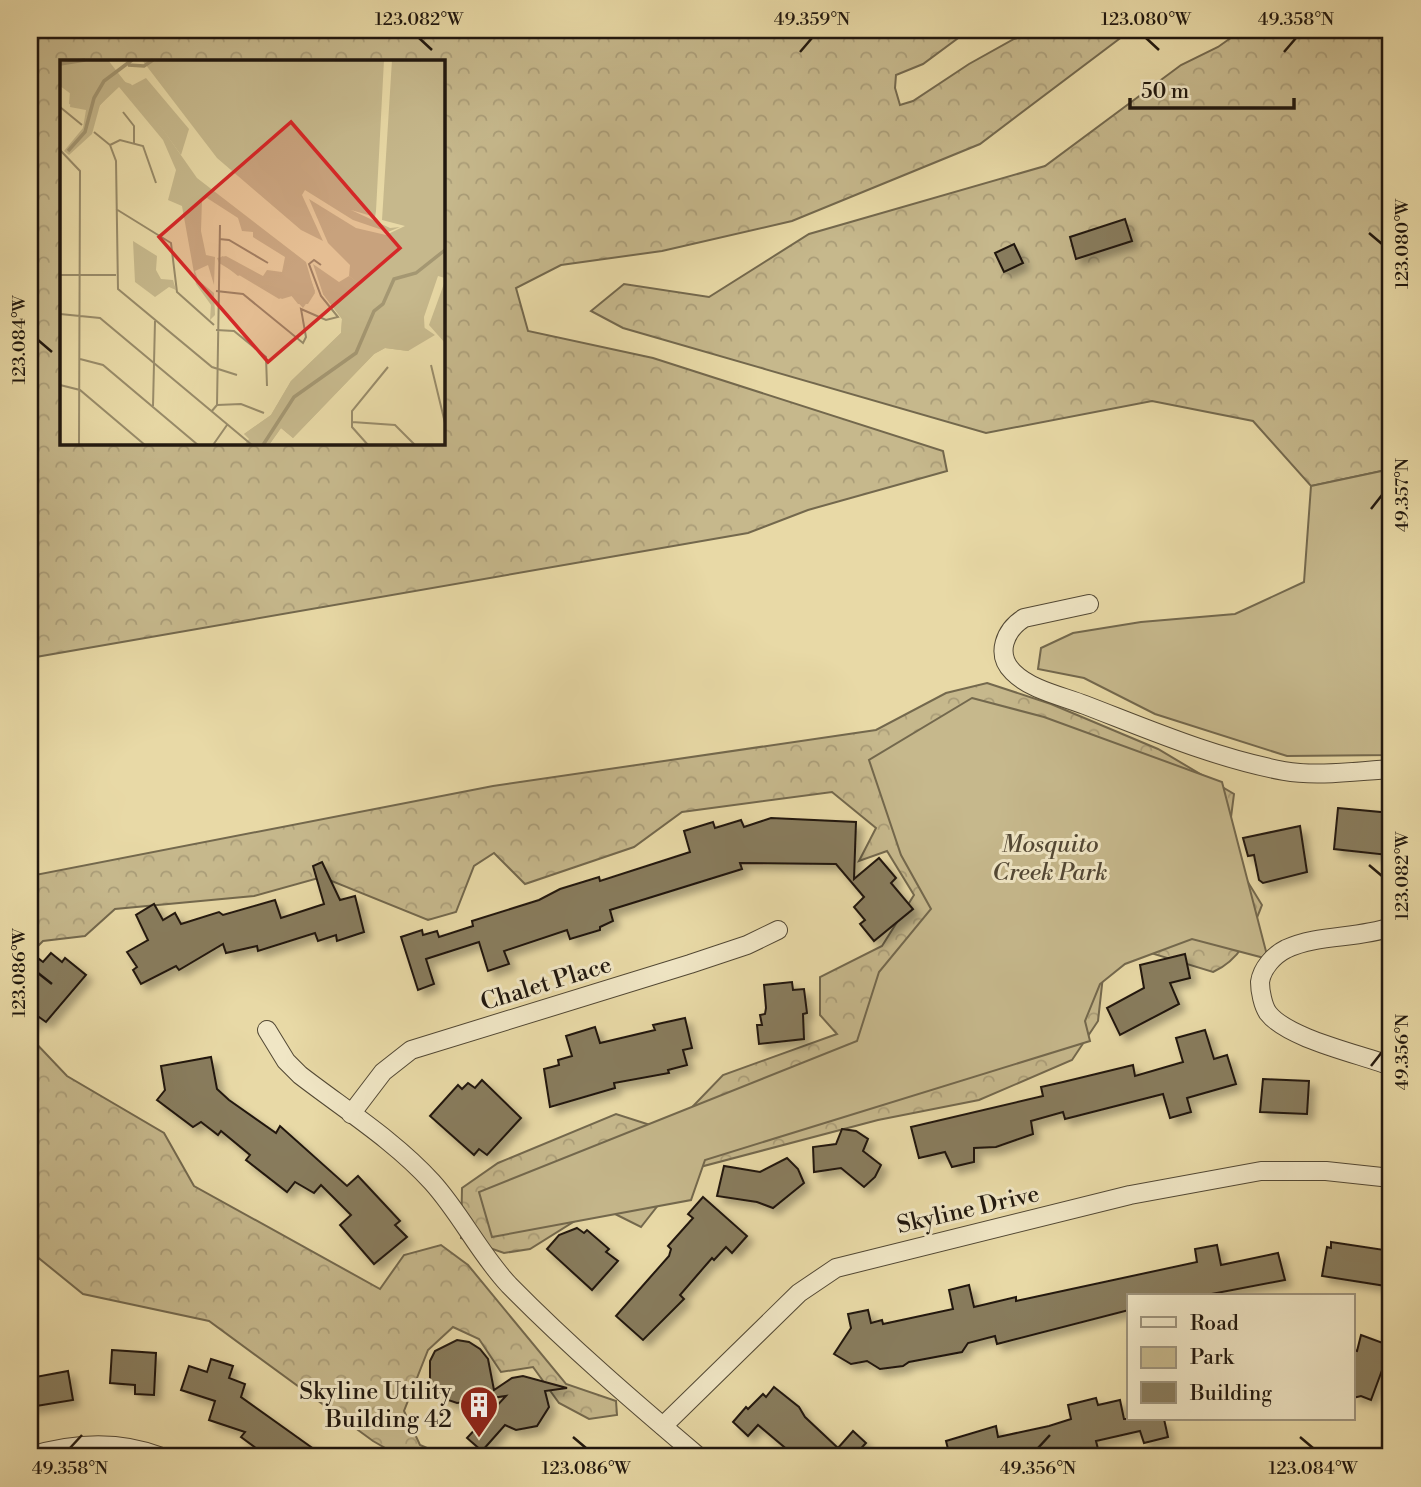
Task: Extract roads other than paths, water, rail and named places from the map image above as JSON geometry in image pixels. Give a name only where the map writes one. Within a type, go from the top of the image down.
[{"type":"street","points":[[1090,604],[1024,618],[1015,624],[1004,641],[1002,652],[1013,673],[1040,688],[1161,734],[1287,772],[1391,769]]},
{"type":"street","points":[[1391,927],[1345,938],[1298,944],[1270,961],[1260,981],[1267,1012],[1276,1020],[1311,1038],[1391,1066]]},
{"type":"street","name":"Chalet Place","points":[[351,1114],[383,1072],[411,1050],[690,964],[747,945],[778,930]]},
{"type":"street","points":[[267,1030],[286,1061],[431,1181],[452,1205],[488,1262],[509,1285],[699,1457]]},
{"type":"street","name":"Skyline Drive","points":[[663,1426],[799,1293],[836,1268],[1130,1195],[1261,1171],[1326,1171],[1391,1178]]},
{"type":"street","points":[[30,1456],[54,1448],[104,1445],[162,1457]]},
{"type":"place","name":"Skyline Utility Building 42","points":[[479,1439]]},
{"type":"park label","name":"Mosquito Creek Park","points":[[1050,858]]}]
